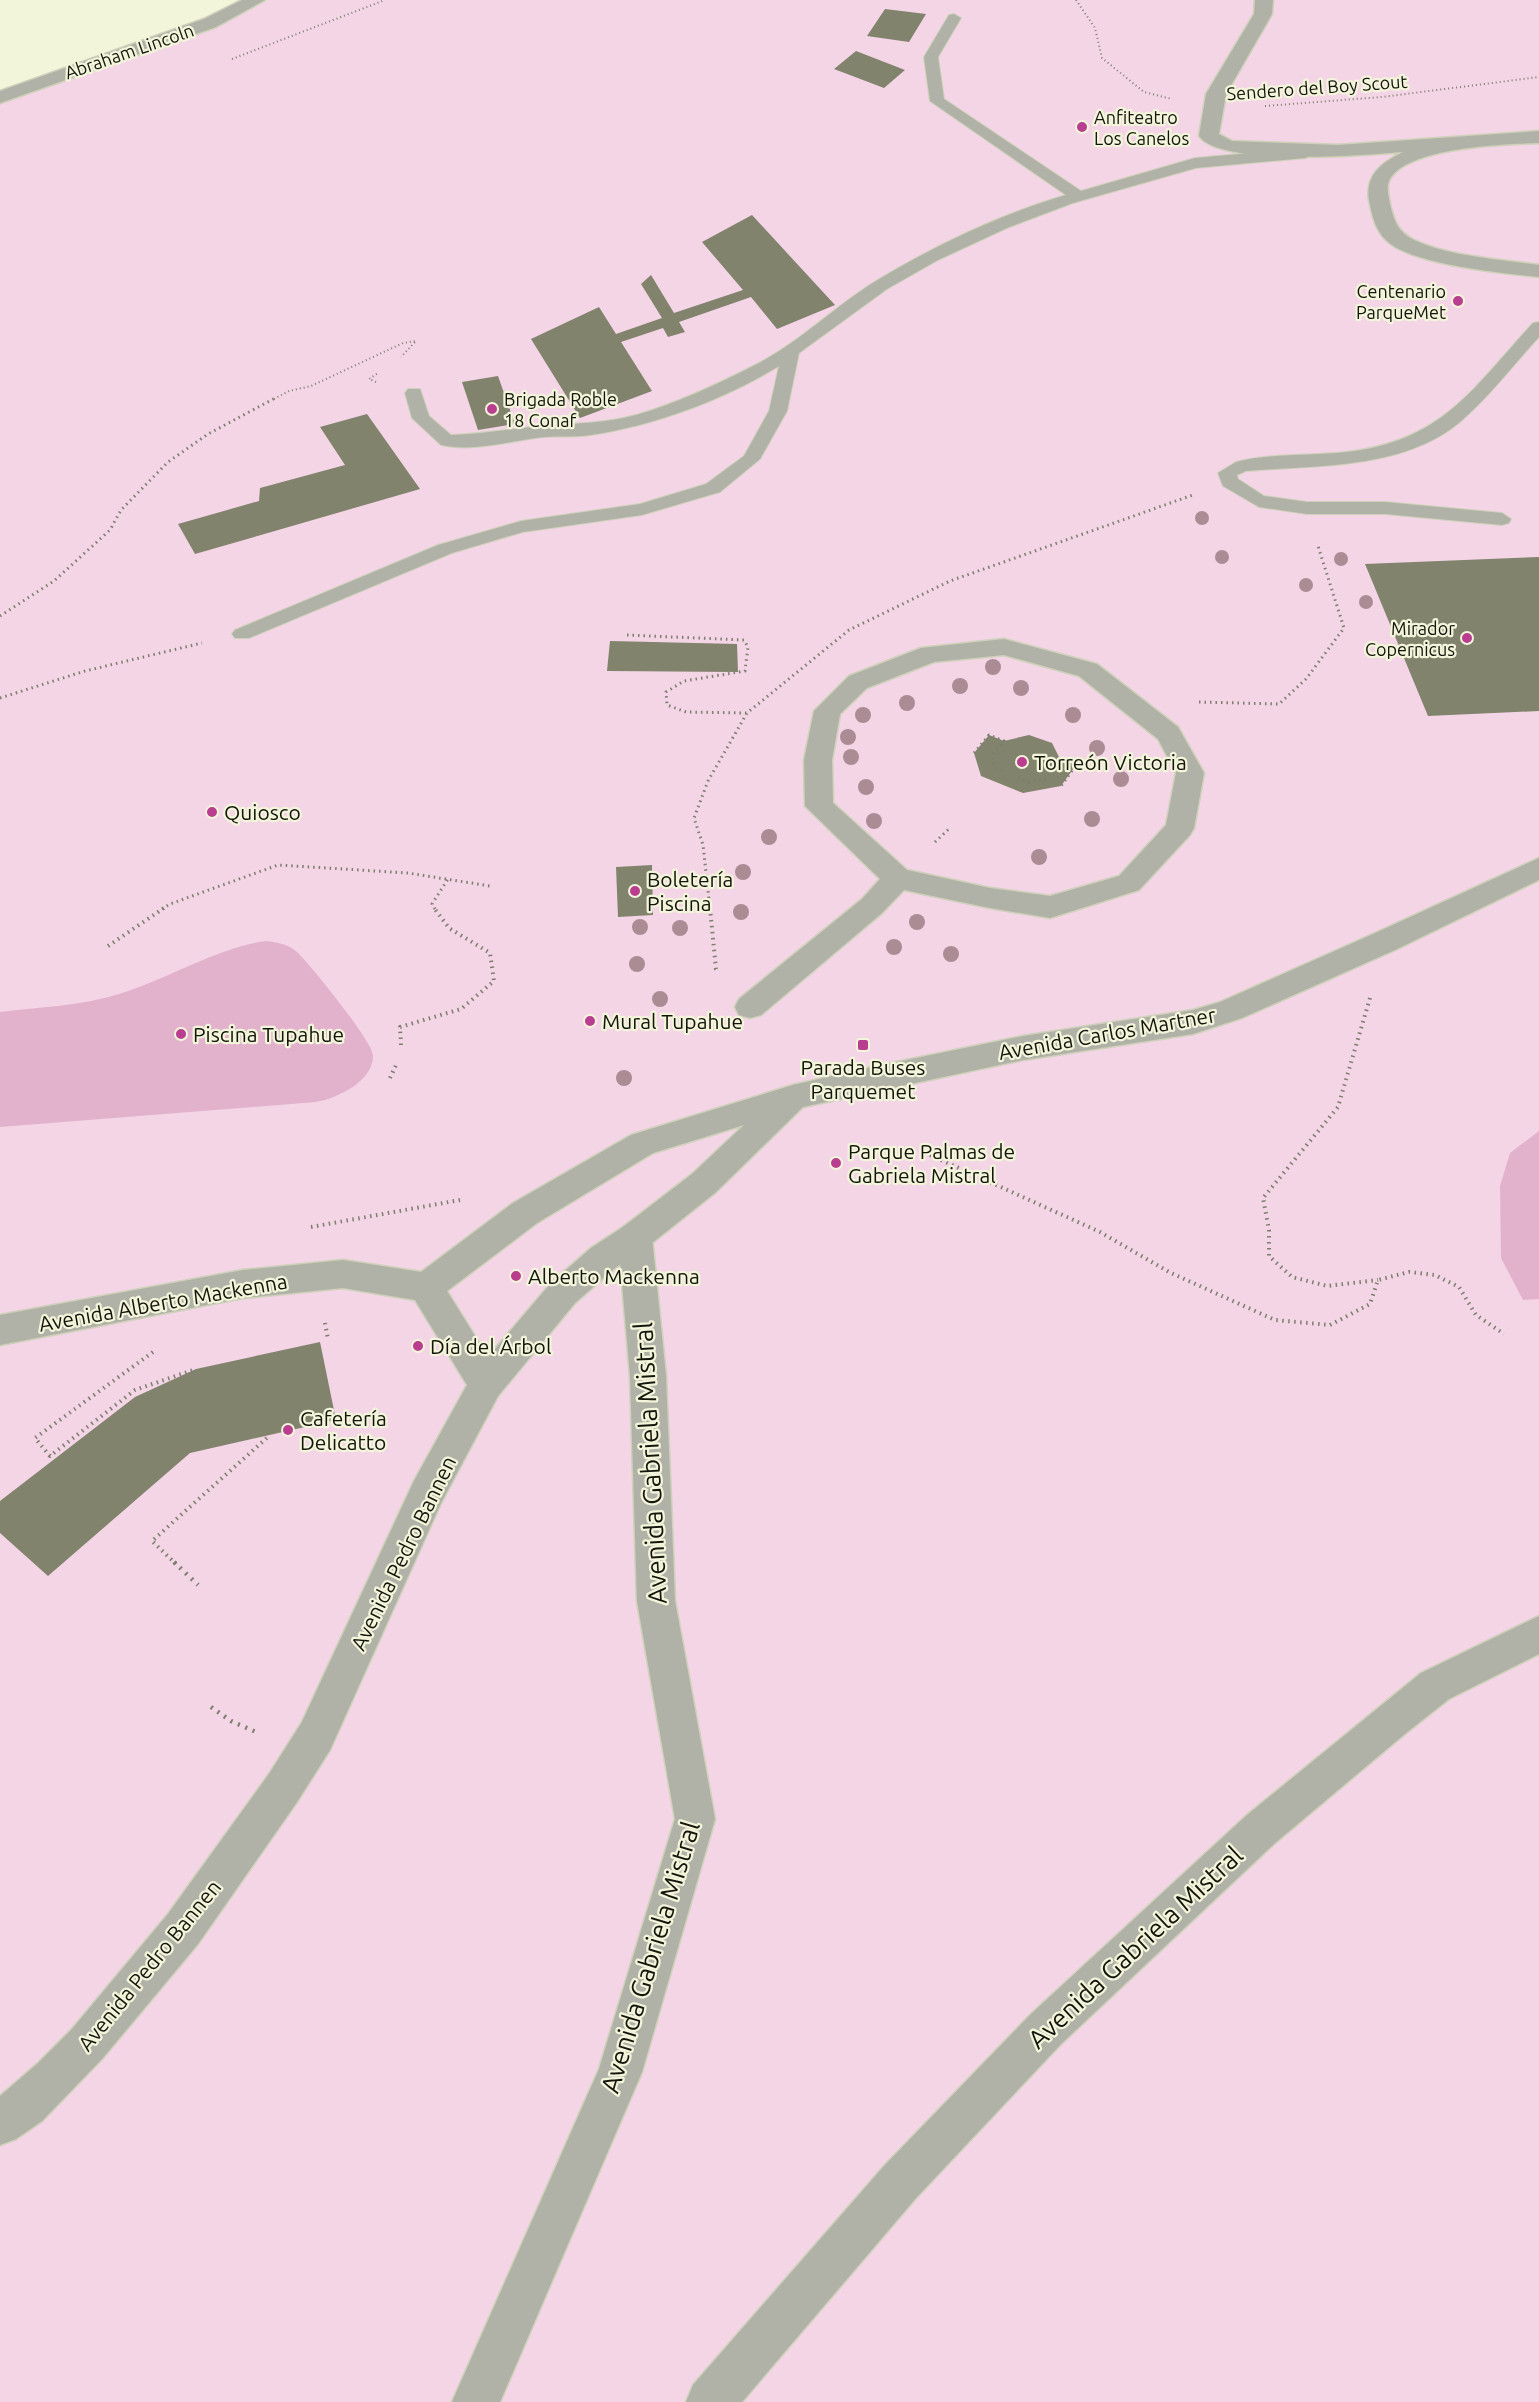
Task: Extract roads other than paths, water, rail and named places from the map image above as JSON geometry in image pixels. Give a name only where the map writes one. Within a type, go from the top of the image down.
[{"type":"street","name":"Abraham Lincoln","points":[[0,97],[210,23],[256,0]]},
{"type":"street","points":[[1264,0],[1263,14],[1216,94],[1209,136],[1218,143],[1231,147],[1338,151],[1510,137],[1539,137]]},
{"type":"street","points":[[1475,140],[1415,154],[1382,176],[1378,189],[1383,222],[1397,240],[1425,250],[1539,271]]},
{"type":"street","points":[[1004,647],[1088,670],[1168,733],[1190,773],[1180,828],[1129,883],[1050,908],[990,898],[898,878],[819,806],[818,760],[827,711],[858,682],[930,654],[1004,647]]},
{"type":"street","name":"Avenida Carlos Martner","points":[[793,1097],[1023,1048],[1193,1022],[1267,996],[1539,868]]},
{"type":"street","points":[[750,1007],[872,906],[898,878]]},
{"type":"street","points":[[486,1385],[426,1287],[525,1213],[642,1144],[793,1097]]},
{"type":"street","name":"Avenida Pedro Bannen","points":[[0,2123],[26,2105],[95,2036],[183,1929],[283,1788],[316,1736],[428,1493],[486,1385],[562,1293],[603,1258],[635,1237],[704,1183],[793,1097]]},
{"type":"street","name":"Avenida Gabriela Mistral","points":[[476,2402],[620,2072],[695,1819],[656,1601],[648,1376],[635,1237]]},
{"type":"street","name":"Avenida Alberto Mackenna","points":[[0,1330],[243,1284],[343,1274],[426,1287]]},
{"type":"street","name":"Avenida Gabriela Mistral","points":[[710,2402],[900,2182],[1030,2046],[1261,1828],[1435,1686],[1539,1634]]},
{"type":"lane","points":[[954,18],[931,57],[937,100],[1079,197]]},
{"type":"lane","points":[[414,393],[421,418],[447,441],[490,440],[536,431],[589,430],[615,426],[693,401],[736,382],[791,351],[881,285],[932,257],[1001,225],[1079,197],[1195,163],[1338,151]]},
{"type":"lane","points":[[1502,519],[1385,507],[1307,508],[1259,501],[1230,482],[1227,473],[1242,465],[1374,453],[1413,443],[1452,419],[1539,327]]},
{"type":"lane","points":[[242,634],[445,549],[520,527],[642,509],[713,488],[751,459],[778,411],[791,351]]},
{"type":"place","name":"Anfiteatro Los Canelos","points":[[1082,127]]},
{"type":"place","name":"Centenario ParqueMet","points":[[1458,301]]},
{"type":"place","name":"Brigada Roble 18 Conaf","points":[[492,409]]},
{"type":"place","name":"Mirador Copernicus","points":[[1467,638]]},
{"type":"place","name":"Torreón Victoria","points":[[1022,762]]},
{"type":"place","name":"Quiosco","points":[[212,812]]},
{"type":"place","name":"Boletería Piscina","points":[[635,891]]},
{"type":"place","name":"Mural Tupahue","points":[[590,1021]]},
{"type":"place","name":"Piscina Tupahue","points":[[181,1034]]},
{"type":"place","name":"Parada Buses Parquemet","points":[[863,1045]]},
{"type":"place","name":"Parque Palmas de Gabriela Mistral","points":[[836,1163]]},
{"type":"place","name":"Alberto Mackenna","points":[[516,1276]]},
{"type":"place","name":"Día del Árbol","points":[[418,1346]]},
{"type":"place","name":"Cafetería Delicatto","points":[[288,1430]]}]
